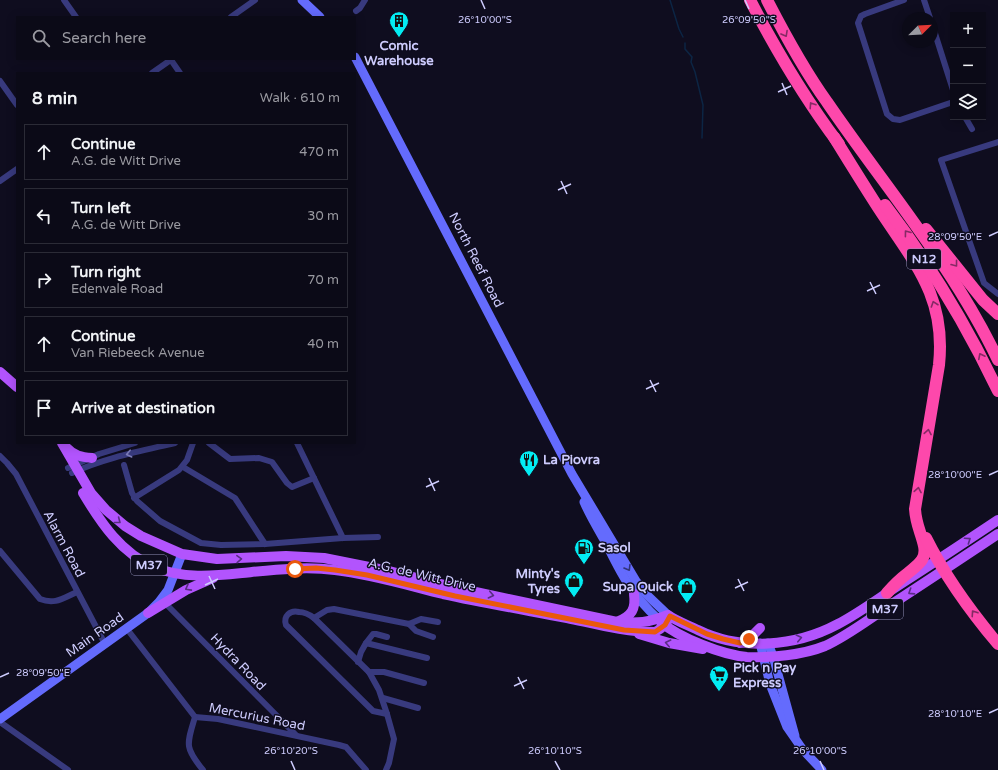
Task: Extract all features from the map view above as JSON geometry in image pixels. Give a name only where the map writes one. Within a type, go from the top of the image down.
[{"type":"highway","name":"N12","points":[[750,0],[789,68],[834,137],[911,239],[948,296],[981,356],[998,391]]},
{"type":"highway","name":"N12","points":[[767,0],[800,60],[826,102],[926,241],[963,297],[998,360]]},
{"type":"highway","points":[[834,137],[916,264],[928,286],[936,309],[940,330],[939,365],[915,509],[917,526],[924,545],[924,555],[919,565],[893,586],[887,593]]},
{"type":"highway","points":[[859,148],[983,300],[998,314]]},
{"type":"highway","points":[[915,509],[922,528],[940,566],[998,644]]},
{"type":"main road","points":[[302,0],[319,16]]},
{"type":"main road","name":"North Reef Road","points":[[356,59],[572,475],[591,518],[620,572],[643,605],[665,619]]},
{"type":"main road","points":[[0,368],[16,379]]},
{"type":"main road","points":[[0,372],[16,386]]},
{"type":"main road","name":"A.G. de Witt Drive","points":[[55,444],[94,498],[115,519],[156,544],[182,554],[217,559],[303,556],[324,558],[388,576],[457,588],[553,612],[620,626],[655,632],[665,619]]},
{"type":"main road","name":"A.G. de Witt Drive","points":[[63,444],[73,469],[100,520],[121,545],[131,554],[148,564],[174,573],[188,575],[225,575],[316,568],[368,571]]},
{"type":"main road","points":[[64,444],[74,454],[92,458]]},
{"type":"main road","name":"North Reef Road","points":[[572,475],[636,581],[665,619]]},
{"type":"main road","name":"M37","points":[[665,619],[684,637],[734,655],[746,657],[768,657],[802,652],[824,646],[857,628],[940,566],[998,520]]},
{"type":"main road","name":"M37","points":[[665,619],[707,634],[740,643],[785,641],[822,632],[852,616],[887,593],[998,534]]},
{"type":"main road","name":"Main Road","points":[[0,720],[148,614],[164,596],[182,554]]},
{"type":"main road","points":[[148,614],[193,586],[225,575]]},
{"type":"main road","points":[[634,594],[635,603],[632,612],[625,618],[620,626],[669,644],[734,655]]},
{"type":"main road","points":[[740,643],[749,639],[760,628]]},
{"type":"main road","points":[[764,643],[768,657],[770,684],[787,727],[803,750],[822,770]]},
{"type":"street","points":[[64,0],[75,16]]},
{"type":"street","points":[[232,16],[255,0]]},
{"type":"street","points":[[356,11],[365,0]]},
{"type":"street","points":[[904,0],[865,14],[860,19],[858,25],[887,114],[896,120],[900,120],[950,103]]},
{"type":"street","points":[[924,0],[928,12]]},
{"type":"street","points":[[938,43],[951,84]]},
{"type":"street","points":[[153,72],[170,60]]},
{"type":"street","points":[[172,60],[179,72]]},
{"type":"street","points":[[0,81],[16,104]]},
{"type":"street","points":[[967,120],[972,129]]},
{"type":"street","points":[[998,142],[941,160],[984,283],[998,294]]},
{"type":"street","points":[[0,181],[16,170]]},
{"type":"street","points":[[73,469],[92,458],[132,444]]},
{"type":"street","points":[[73,469],[167,444]]},
{"type":"street","points":[[134,498],[179,470],[182,467],[193,444]]},
{"type":"street","points":[[210,444],[230,459],[259,458],[272,462],[289,486],[292,487],[314,478]]},
{"type":"street","points":[[297,444],[343,538]]},
{"type":"street","name":"Alarm Road","points":[[0,456],[16,474],[105,644]]},
{"type":"street","points":[[124,465],[134,498],[141,506],[156,518],[201,543],[221,545],[266,544],[378,537]]},
{"type":"street","points":[[182,467],[235,498],[266,544]]},
{"type":"street","points":[[0,551],[40,599],[47,602],[55,602],[77,592]]},
{"type":"street","name":"Hydra Road","points":[[165,603],[278,719],[296,735]]},
{"type":"street","points":[[314,618],[327,610],[334,609],[409,624],[416,631],[433,637]]},
{"type":"street","points":[[386,770],[394,739],[387,714],[382,698],[369,672],[314,618],[299,612],[289,613],[285,617],[286,624],[374,710],[387,714]]},
{"type":"street","points":[[409,624],[421,619],[438,622]]},
{"type":"street","name":"Mercurius Road","points":[[127,628],[195,717],[218,719],[339,745],[346,748],[366,770]]},
{"type":"street","points":[[358,662],[361,652],[373,634],[387,638]]},
{"type":"street","points":[[366,644],[427,658]]},
{"type":"street","points":[[369,672],[384,672],[424,683]]},
{"type":"street","points":[[382,698],[418,708]]},
{"type":"street","points":[[195,717],[188,740],[188,747],[190,754],[203,770]]},
{"type":"street","points":[[270,730],[278,719]]},
{"type":"street","points":[[0,720],[68,770]]},
{"type":"waterway","points":[[670,0],[683,37]]},
{"type":"waterway","points":[[685,43],[685,49],[692,57],[691,62],[703,105],[702,138]]},
{"type":"place","name":"Comic Warehouse","points":[[399,38]]},
{"type":"place","name":"La Piovra","points":[[529,477]]},
{"type":"place","name":"Sasol","points":[[584,565]]},
{"type":"place","name":"Minty's Tyres","points":[[574,598]]},
{"type":"place","name":"Supa Quick","points":[[687,604]]},
{"type":"place","name":"Pick n Pay Express","points":[[719,692]]},
{"type":"route","points":[[295,569],[316,568],[367,575],[455,596],[624,630],[655,632],[665,625],[670,616],[707,634],[723,639],[740,643],[749,639]]}]
